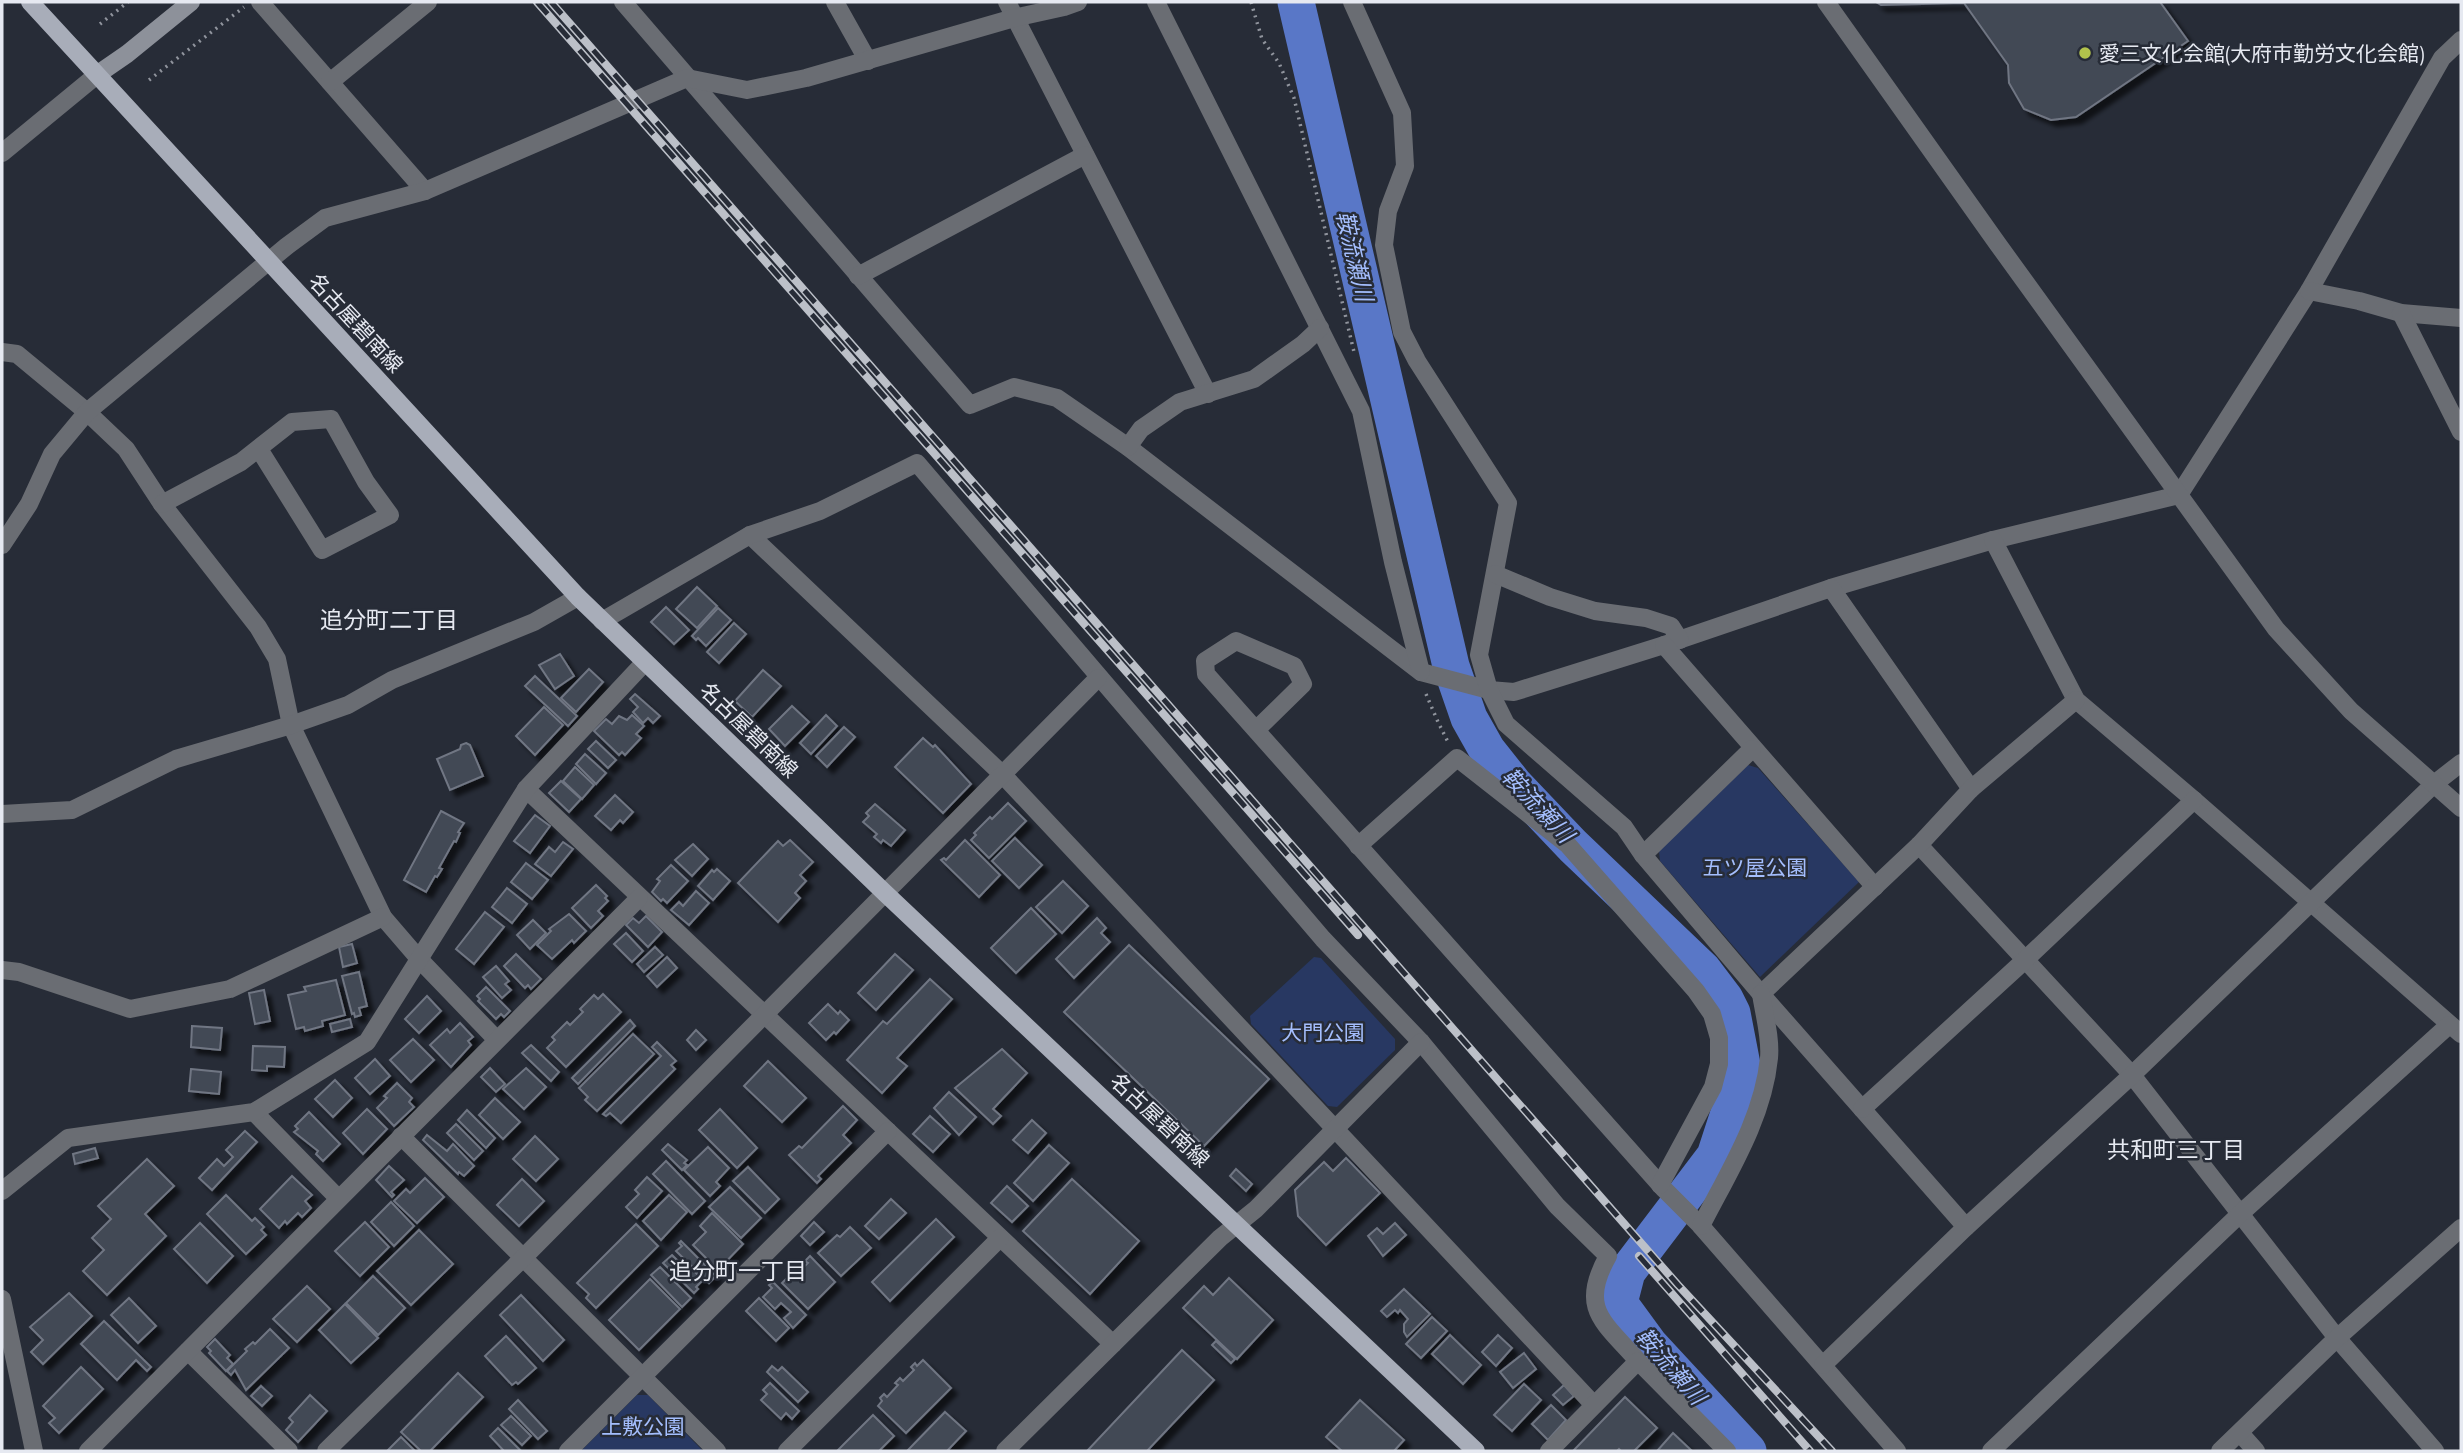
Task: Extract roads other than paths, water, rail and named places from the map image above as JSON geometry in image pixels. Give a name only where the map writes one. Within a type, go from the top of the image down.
[{"type":"main road","name":"名古屋碧南線","points":[[30,2],[578,597],[885,893],[1476,1451]]},
{"type":"main road","points":[[98,74],[191,2]]},
{"type":"street","points":[[260,2],[425,191]]},
{"type":"street","points":[[330,82],[428,2]]},
{"type":"street","points":[[623,2],[970,405],[1014,387],[1056,398],[1128,447],[1425,673],[1488,689],[1514,692],[1672,643],[1831,588],[1993,540],[2179,495],[2309,291],[2442,58],[2461,40]]},
{"type":"street","points":[[835,2],[868,61]]},
{"type":"street","points":[[2,545],[29,504],[52,454],[87,412],[268,261],[325,218],[425,191],[687,78],[747,90],[868,61],[1011,10],[1064,7],[1078,2]]},
{"type":"street","points":[[1156,2],[1361,411],[1393,562],[1425,673]]},
{"type":"street","points":[[1352,2],[1402,113],[1405,166],[1388,211],[1384,245],[1402,332],[1417,361],[1508,503],[1479,655],[1488,689],[1506,724],[1624,827],[1643,855],[1761,994],[1966,1227]]},
{"type":"street","points":[[1826,2],[2004,254],[2276,629],[2351,711],[2461,808]]},
{"type":"street","points":[[1011,10],[1208,394]]},
{"type":"street","points":[[2,153],[98,74]]},
{"type":"street","points":[[858,276],[1084,155]]},
{"type":"street","points":[[2309,291],[2401,313],[2461,318]]},
{"type":"street","points":[[2401,313],[2461,432]]},
{"type":"street","points":[[1128,447],[1141,429],[1180,402],[1254,379],[1303,344],[1320,328]]},
{"type":"street","points":[[2,352],[17,354],[87,412],[126,449],[162,504],[258,627],[277,659],[291,725],[383,917],[496,1039]]},
{"type":"street","points":[[162,504],[241,462],[292,422],[331,419],[366,482],[390,515],[322,550],[259,449]]},
{"type":"street","points":[[602,621],[750,535],[820,510],[917,463],[1323,939],[1421,1042],[1557,1206],[1608,1256],[1597,1276],[1594,1295],[1596,1311],[1638,1361],[1727,1451]]},
{"type":"street","points":[[750,535],[1003,775],[1594,1405]]},
{"type":"street","points":[[1991,1451],[2240,1214],[2455,1030],[2076,700],[1993,540]]},
{"type":"street","points":[[1495,574],[1550,597],[1671,626],[1672,643],[1752,749],[1875,887]]},
{"type":"street","points":[[1831,588],[1971,789]]},
{"type":"street","points":[[2,814],[72,810],[176,759],[348,705],[392,680],[534,622],[578,597]]},
{"type":"street","points":[[1256,730],[1303,684],[1294,666],[1236,640],[1205,661],[1206,674],[1662,1187],[1700,1226],[1897,1451]]},
{"type":"street","points":[[2,1191],[68,1138],[254,1111],[367,1042],[526,789],[645,662]]},
{"type":"street","points":[[326,1451],[766,1015],[1098,678]]},
{"type":"street","points":[[1761,994],[1919,845],[1971,789],[2076,700]]},
{"type":"street","points":[[1643,855],[1752,749]]},
{"type":"street","points":[[1358,846],[1457,758],[1569,845],[1696,991],[1712,1014],[1719,1038],[1719,1064],[1713,1087],[1662,1187]]},
{"type":"street","points":[[1823,1365],[1966,1227],[2132,1075],[2434,784],[2461,763]]},
{"type":"street","points":[[526,789],[1113,1344]]},
{"type":"street","points":[[1862,1109],[2194,800]]},
{"type":"street","points":[[1919,845],[2132,1075],[2337,1338],[2435,1451]]},
{"type":"street","points":[[88,1451],[639,898]]},
{"type":"street","points":[[2,970],[19,972],[130,1009],[230,989],[383,917]]},
{"type":"street","points":[[1700,1226],[1763,1098],[1770,1055],[1761,994]]},
{"type":"street","points":[[1005,1451],[1220,1238],[1256,1209],[1421,1042]]},
{"type":"street","points":[[254,1111],[338,1198]]},
{"type":"street","points":[[568,1451],[888,1131]]},
{"type":"street","points":[[401,1136],[717,1451]]},
{"type":"street","points":[[2220,1451],[2337,1338],[2460,1233]]},
{"type":"street","points":[[787,1451],[1000,1238]]},
{"type":"street","points":[[2,1299],[33,1451]]},
{"type":"street","points":[[188,1351],[289,1451]]},
{"type":"street","points":[[1549,1451],[1638,1361]]},
{"type":"street","points":[[2239,1433],[2256,1451]]},
{"type":"waterway","name":"鞍流瀬川","points":[[1296,2],[1451,666],[1469,718],[1487,750],[1514,784],[1573,846],[1703,970],[1732,1013],[1743,1070],[1715,1156],[1627,1272],[1619,1303],[1649,1344],[1748,1451]]},
{"type":"railway","points":[[537,2],[1358,935]]},
{"type":"railway","points":[[551,2],[1678,1285],[1832,1451]]},
{"type":"railway","points":[[1639,1256],[1810,1451]]},
{"type":"place","name":"愛三文化会館(大府市勤労文化会館)","points":[[2085,53]]},
{"type":"district","name":"追分町二丁目","points":[[389,619]]},
{"type":"district","name":"共和町三丁目","points":[[2176,1149]]},
{"type":"district","name":"追分町一丁目","points":[[738,1270]]},
{"type":"park label","name":"五ツ屋公園","points":[[1755,867]]},
{"type":"park label","name":"大門公園","points":[[1323,1032]]},
{"type":"park label","name":"上敷公園","points":[[643,1426]]}]
